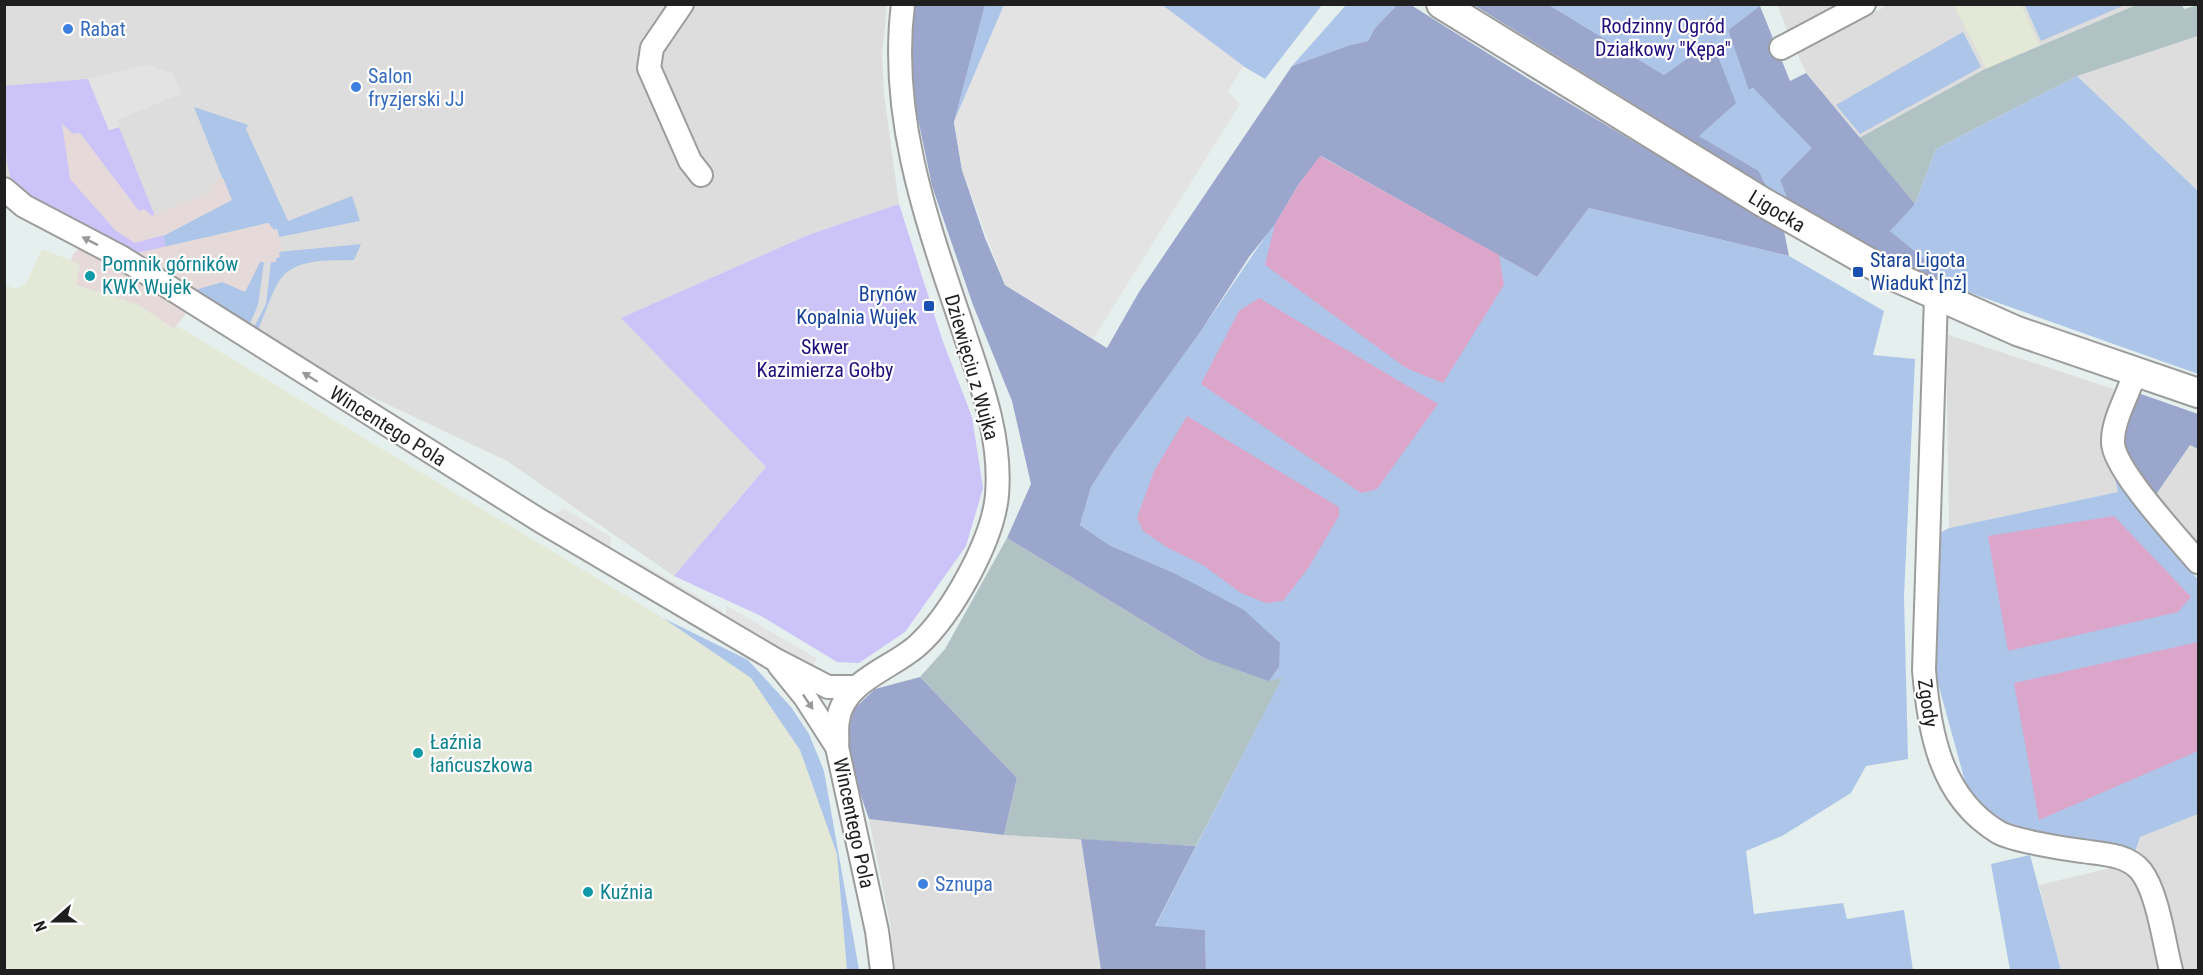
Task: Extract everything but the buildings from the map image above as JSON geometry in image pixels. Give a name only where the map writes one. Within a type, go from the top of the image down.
[{"type":"street","points":[[682,4],[652,48],[650,68],[690,161],[701,175]]},
{"type":"street","name":"Dziewięciu z Wujka","points":[[837,747],[838,718],[846,700],[857,687],[907,654],[930,632],[978,556],[993,519],[997,494],[996,456],[990,416],[927,220],[906,134],[899,57],[903,4]]},
{"type":"street","name":"Ligocka","points":[[1441,4],[1814,232],[1936,297],[2042,340],[2199,393]]},
{"type":"street","points":[[1781,48],[1864,4]]},
{"type":"street","name":"Wincentego Pola","points":[[4,189],[24,206],[121,257],[484,486],[774,659],[828,687],[857,687]]},
{"type":"street","name":"Zgody","points":[[1936,297],[1924,670],[1928,719],[1940,760],[1954,788],[1971,811],[2000,834],[2079,851],[2113,855],[2132,863],[2141,870],[2154,902],[2171,970]]},
{"type":"street","points":[[2135,372],[2114,431],[2113,445],[2121,468],[2199,562]]},
{"type":"street","name":"Wincentego Pola","points":[[774,659],[805,696],[837,747],[877,931],[882,970]]},
{"type":"shaded area","points":[[1777,4],[1841,5],[1788,32]]},
{"type":"shaded area","points":[[4,5],[887,5],[882,55],[884,95],[899,204],[808,235],[622,318],[766,467],[674,576],[507,461],[256,342],[5,198]]},
{"type":"shaded area","points":[[913,5],[985,5],[954,122],[962,170],[985,238],[1005,285],[1107,348],[1139,292],[1292,66],[1350,45],[1368,41],[1375,28],[1397,5],[1411,5],[1527,78],[1784,231],[1789,256],[1589,208],[1537,277],[1321,156],[1299,184],[1275,224],[1249,257],[1201,331],[1114,451],[1091,487],[1080,525],[1109,545],[1174,573],[1244,610],[1280,643],[1279,667],[1269,681],[1204,658],[1007,538],[1031,484],[1012,401],[973,305],[932,186],[912,78]]},
{"type":"shaded area","points":[[1004,5],[1162,5],[1243,66],[1228,91],[1240,104],[1093,339],[1005,285],[962,170],[954,122]]},
{"type":"shaded area","points":[[1474,5],[1549,5],[1664,75],[1712,41],[1736,103],[1699,136],[1759,171],[1766,186]]},
{"type":"shaded area","points":[[1888,5],[2136,5],[1983,70],[1859,138],[1806,73],[1797,53]]},
{"type":"shaded area","points":[[1954,5],[2021,5],[2040,45],[1986,69]]},
{"type":"shaded area","points":[[2136,5],[2182,5],[2184,9],[2198,5],[2198,36],[2077,76],[1936,149],[1915,204],[1859,138],[1983,70]]},
{"type":"shaded area","points":[[1760,6],[1790,81],[1806,73],[1915,204],[1890,231],[1953,283],[1948,285],[1892,260],[1788,201],[1780,180],[1812,148],[1753,88],[1749,90],[1728,30]]},
{"type":"shaded area","points":[[2198,36],[2198,191],[2077,76]]},
{"type":"shaded area","points":[[146,65],[173,73],[181,94],[117,120],[119,127],[109,130],[88,79]]},
{"type":"shaded area","points":[[62,124],[73,134],[80,133],[139,211],[144,209],[152,216],[213,192],[211,187],[215,185],[214,181],[223,178],[232,200],[167,234],[135,243],[115,230],[70,179]]},
{"type":"shaded area","points":[[1320,156],[1499,255],[1504,285],[1443,383],[1406,368],[1265,265],[1275,224],[1299,184]]},
{"type":"shaded area","points":[[268,223],[274,230],[277,229],[283,251],[279,252],[280,257],[276,258],[276,262],[260,262],[245,292],[222,282],[191,291],[197,299],[174,329],[137,304],[76,285],[80,265],[71,261],[73,254],[85,243],[92,227],[133,254]]},
{"type":"shaded area","points":[[42,249],[80,264],[76,285],[137,304],[174,329],[177,326],[663,618],[751,678],[800,750],[837,854],[847,970],[5,970],[5,285],[16,289],[26,284]]},
{"type":"shaded area","points":[[1259,298],[1438,404],[1377,489],[1361,493],[1201,384],[1239,311]]},
{"type":"shaded area","points":[[1946,334],[2119,391],[2105,431],[2118,492],[1949,528]]},
{"type":"shaded area","points":[[2138,393],[2198,414],[2198,449],[2190,445],[2155,496],[2126,455],[2119,438]]},
{"type":"shaded area","points":[[1187,416],[1339,507],[1339,516],[1309,567],[1283,601],[1266,603],[1241,593],[1203,565],[1168,548],[1143,531],[1137,518],[1154,471]]},
{"type":"shaded area","points":[[2191,444],[2198,449],[2198,547],[2155,496]]},
{"type":"shaded area","points":[[565,509],[611,537],[610,552],[549,516]]},
{"type":"shaded area","points":[[2114,516],[2191,597],[2178,612],[2008,651],[1988,536]]},
{"type":"shaded area","points":[[1007,538],[1204,658],[1283,677],[1196,846],[1004,835],[1017,778],[920,677],[945,649]]},
{"type":"shaded area","points":[[636,560],[723,611],[721,618],[629,563]]},
{"type":"shaded area","points":[[727,606],[816,658],[813,671],[724,620]]},
{"type":"shaded area","points":[[2198,642],[2198,751],[2039,820],[2014,683]]},
{"type":"shaded area","points":[[920,677],[1017,778],[1004,835],[869,819],[844,747],[854,709],[875,689]]},
{"type":"shaded area","points":[[2198,814],[2198,970],[2061,970],[2039,885],[2132,863],[2140,837]]},
{"type":"shaded area","points":[[869,819],[1004,835],[1081,839],[1101,970],[894,970],[891,928]]},
{"type":"shaded area","points":[[1081,839],[1196,846],[1155,926],[1205,930],[1206,970],[1101,970]]},
{"type":"green space","points":[[985,5],[1004,5],[954,122]]},
{"type":"green space","points":[[1162,5],[1322,5],[1265,79],[1243,66]]},
{"type":"green space","points":[[1346,5],[1397,5],[1375,28],[1368,41],[1350,45],[1292,66]]},
{"type":"green space","name":"Rodzinny Ogród Działkowy \"Kępa\"","points":[[1549,5],[1762,5],[1728,30],[1750,90],[1753,88],[1813,148],[1780,180],[1788,201],[1766,186],[1759,171],[1699,136],[1712,41],[1664,75]]},
{"type":"green space","points":[[2025,5],[2125,5],[2041,41]]},
{"type":"green space","points":[[1963,32],[1981,67],[1860,134],[1836,105]]},
{"type":"green space","points":[[2077,76],[2198,191],[2198,374],[1948,285],[1889,230],[1915,204],[1936,149]]},
{"type":"green space","points":[[88,79],[109,130],[119,127],[166,248],[134,254],[107,245],[50,213],[34,202],[13,182],[6,150],[4,86]]},
{"type":"green space","points":[[194,107],[248,125],[246,129],[288,221],[352,196],[360,221],[279,237],[277,229],[274,230],[268,223],[166,248],[163,236],[231,200]]},
{"type":"green space","points":[[1320,156],[1537,277],[1589,208],[1789,256],[1884,311],[1873,355],[1915,359],[1904,596],[1908,759],[1866,766],[1851,793],[1782,836],[1746,851],[1754,914],[1843,903],[1847,919],[1904,910],[1913,970],[1206,970],[1205,930],[1155,927],[1282,678],[1269,681],[1279,667],[1204,590],[1174,573],[1109,545],[1080,525],[1091,487],[1114,451],[1201,331]]},
{"type":"green space","name":"Skwer Kazimierza Gołby","points":[[899,204],[942,339],[972,417],[983,488],[966,546],[905,632],[859,663],[837,662],[761,616],[674,576],[766,467],[621,318],[808,235]]},
{"type":"green space","points":[[361,244],[354,260],[312,262],[293,269],[285,275],[275,288],[256,334],[252,331],[266,304],[271,262],[275,262],[279,252]]},
{"type":"green space","points":[[264,262],[258,305],[248,328],[191,291],[222,282]]},
{"type":"green space","points":[[2115,478],[2198,580],[2198,814],[2140,837],[2134,855],[2009,828],[1969,796],[1933,665],[1938,534],[1949,528],[2118,492]]},
{"type":"green space","points":[[663,618],[748,660],[791,707],[809,734],[824,771],[859,970],[847,970],[837,854],[800,750],[751,678]]},
{"type":"green space","points":[[2030,855],[2061,970],[2010,970],[1991,864]]},
{"type":"place","name":"Rabat","points":[[68,29]]},
{"type":"place","name":"Salon fryzjerski JJ","points":[[356,87]]},
{"type":"place","name":"Stara Ligota Wiadukt [nż]","points":[[1858,272]]},
{"type":"place","name":"Pomnik górników KWK Wujek","points":[[90,276]]},
{"type":"place","name":"Brynów Kopalnia Wujek","points":[[929,306]]},
{"type":"place","name":"Łaźnia łańcuszkowa","points":[[418,753]]},
{"type":"place","name":"Sznupa","points":[[923,884]]},
{"type":"place","name":"Kuźnia","points":[[588,892]]}]
